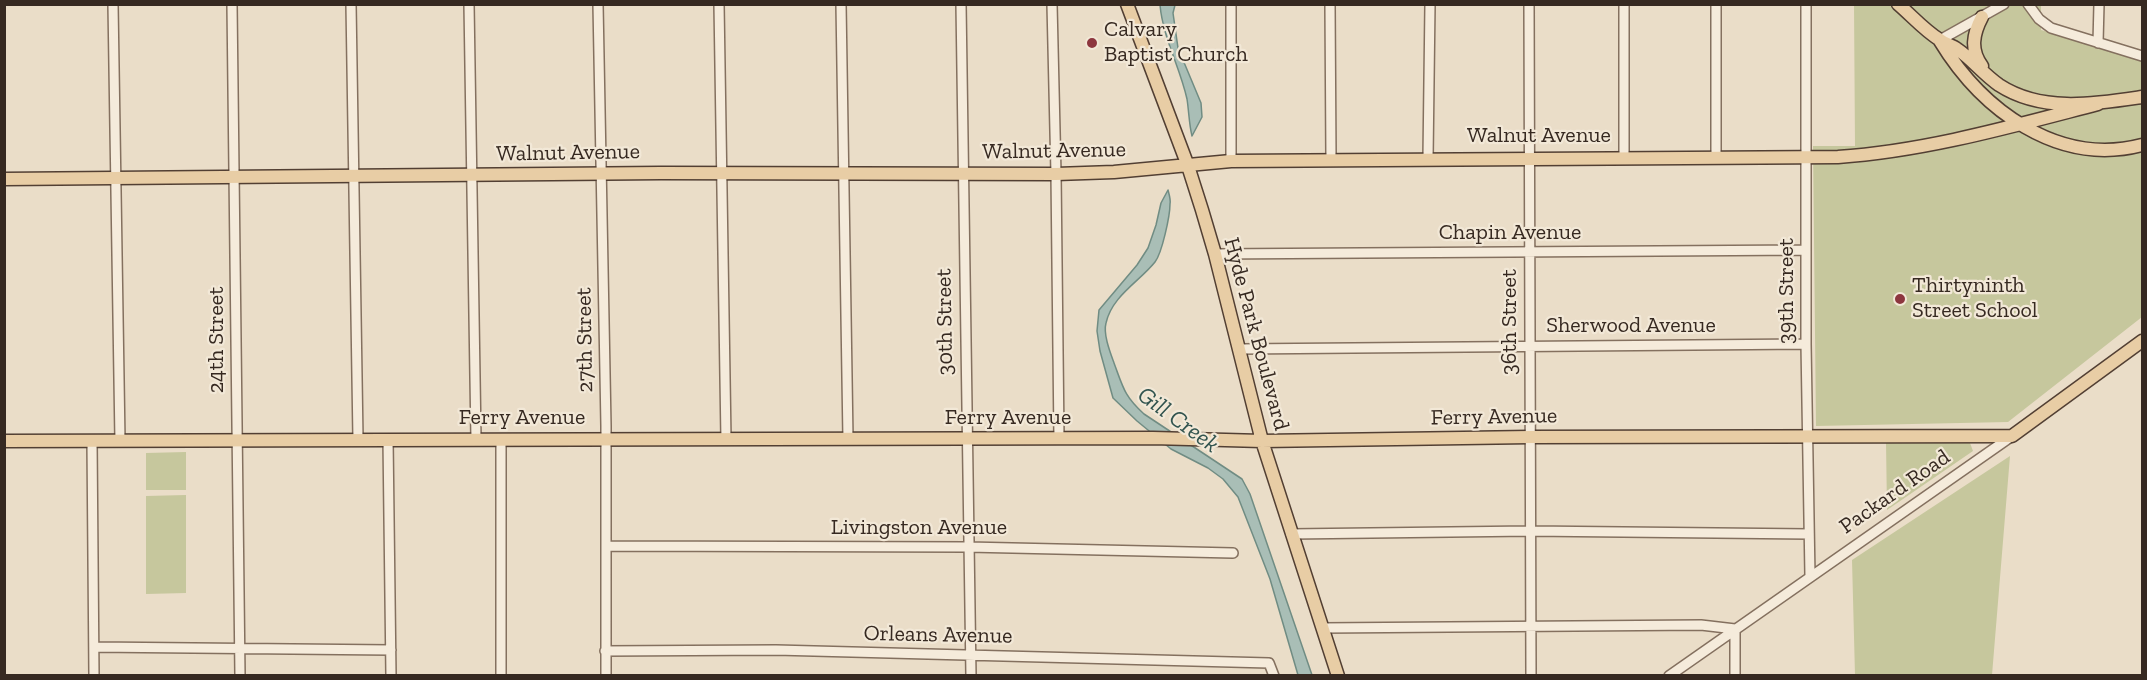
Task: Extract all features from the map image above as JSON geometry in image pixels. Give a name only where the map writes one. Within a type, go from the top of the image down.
[{"type":"main road","name":"Hyde Park Boulevard","points":[[1127,4],[1188,166],[1215,254],[1262,441],[1338,675]]},
{"type":"main road","points":[[1898,4],[1940,40],[1958,49],[1980,71],[1999,85],[2025,97],[2055,104],[2098,104],[2142,97]]},
{"type":"main road","points":[[1982,17],[1976,30],[1974,53],[1982,67],[1999,85]]},
{"type":"main road","points":[[1940,40],[1956,67],[2003,114],[2035,133],[2069,146],[2092,150],[2114,151],[2142,145]]},
{"type":"main road","name":"Walnut Avenue","points":[[4,179],[722,173],[1056,174],[1114,172],[1231,161],[1529,157],[1806,157],[1876,154],[2020,124],[2098,104]]},
{"type":"main road","name":"Packard Road","points":[[2012,436],[2142,341]]},
{"type":"main road","name":"Ferry Avenue","points":[[4,441],[1153,438],[1191,441],[1262,441],[1530,437],[2012,436]]},
{"type":"street","points":[[113,4],[120,441]]},
{"type":"street","name":"24th Street","points":[[232,4],[240,675]]},
{"type":"street","points":[[351,4],[358,439]]},
{"type":"street","points":[[469,4],[476,439]]},
{"type":"street","name":"27th Street","points":[[598,4],[605,439],[606,675]]},
{"type":"street","points":[[719,4],[726,440]]},
{"type":"street","points":[[841,4],[848,439]]},
{"type":"street","name":"30th Street","points":[[961,4],[971,675]]},
{"type":"street","points":[[1052,4],[1059,439]]},
{"type":"street","points":[[1231,4],[1231,161]]},
{"type":"street","points":[[1330,4],[1331,159]]},
{"type":"street","points":[[1428,158],[1430,4]]},
{"type":"street","name":"36th Street","points":[[1529,4],[1532,675]]},
{"type":"street","points":[[1624,4],[1624,157]]},
{"type":"street","points":[[1716,4],[1716,156]]},
{"type":"street","name":"39th Street","points":[[1806,4],[1806,344],[1810,576]]},
{"type":"street","points":[[1940,40],[2004,4]]},
{"type":"street","points":[[2028,4],[2039,20],[2051,28],[2142,56]]},
{"type":"street","points":[[2098,43],[2099,4]]},
{"type":"street","name":"Chapin Avenue","points":[[1215,254],[1806,250]]},
{"type":"street","name":"Sherwood Avenue","points":[[1240,350],[1806,344]]},
{"type":"street","name":"Packard Road","points":[[1669,675],[2012,436]]},
{"type":"street","points":[[388,439],[390,675]]},
{"type":"street","points":[[501,439],[501,675]]},
{"type":"street","points":[[92,441],[94,675]]},
{"type":"street","points":[[1291,534],[1530,531],[1809,534]]},
{"type":"street","name":"Livingston Avenue","points":[[606,546],[968,547],[1233,553]]},
{"type":"street","points":[[1323,628],[1701,625],[1735,629],[1735,675]]},
{"type":"street","points":[[94,647],[391,650]]},
{"type":"street","name":"Orleans Avenue","points":[[605,651],[776,650],[1269,663],[1274,675]]},
{"type":"green space","points":[[1854,5],[2041,5],[2041,30],[2142,58],[2142,317],[2008,422],[1816,426],[1813,146],[1855,146]]},
{"type":"green space","points":[[1886,442],[1970,443],[1973,451],[1887,510]]},
{"type":"green space","points":[[186,452],[186,490],[146,490],[146,453]]},
{"type":"green space","points":[[2010,456],[1992,675],[1855,675],[1852,560]]},
{"type":"green space","points":[[186,495],[186,593],[146,594],[146,496]]},
{"type":"shaded area","points":[[1160,5],[1175,5],[1173,13],[1178,48],[1201,103],[1202,117],[1192,136],[1187,99],[1164,29]]},
{"type":"shaded area","points":[[1168,190],[1170,210],[1160,251],[1155,262],[1120,297],[1109,313],[1105,327],[1106,338],[1125,391],[1137,408],[1242,479],[1250,494],[1312,675],[1298,675],[1270,579],[1238,497],[1223,479],[1208,468],[1171,449],[1113,398],[1100,351],[1097,331],[1099,310],[1137,265],[1148,248],[1161,203]]},
{"type":"place","name":"Calvary Baptist Church","points":[[1092,43]]},
{"type":"place","name":"Thirtyninth Street School","points":[[1900,299]]},
{"type":"water label","name":"Gill Creek","points":[[1178,420]]}]
